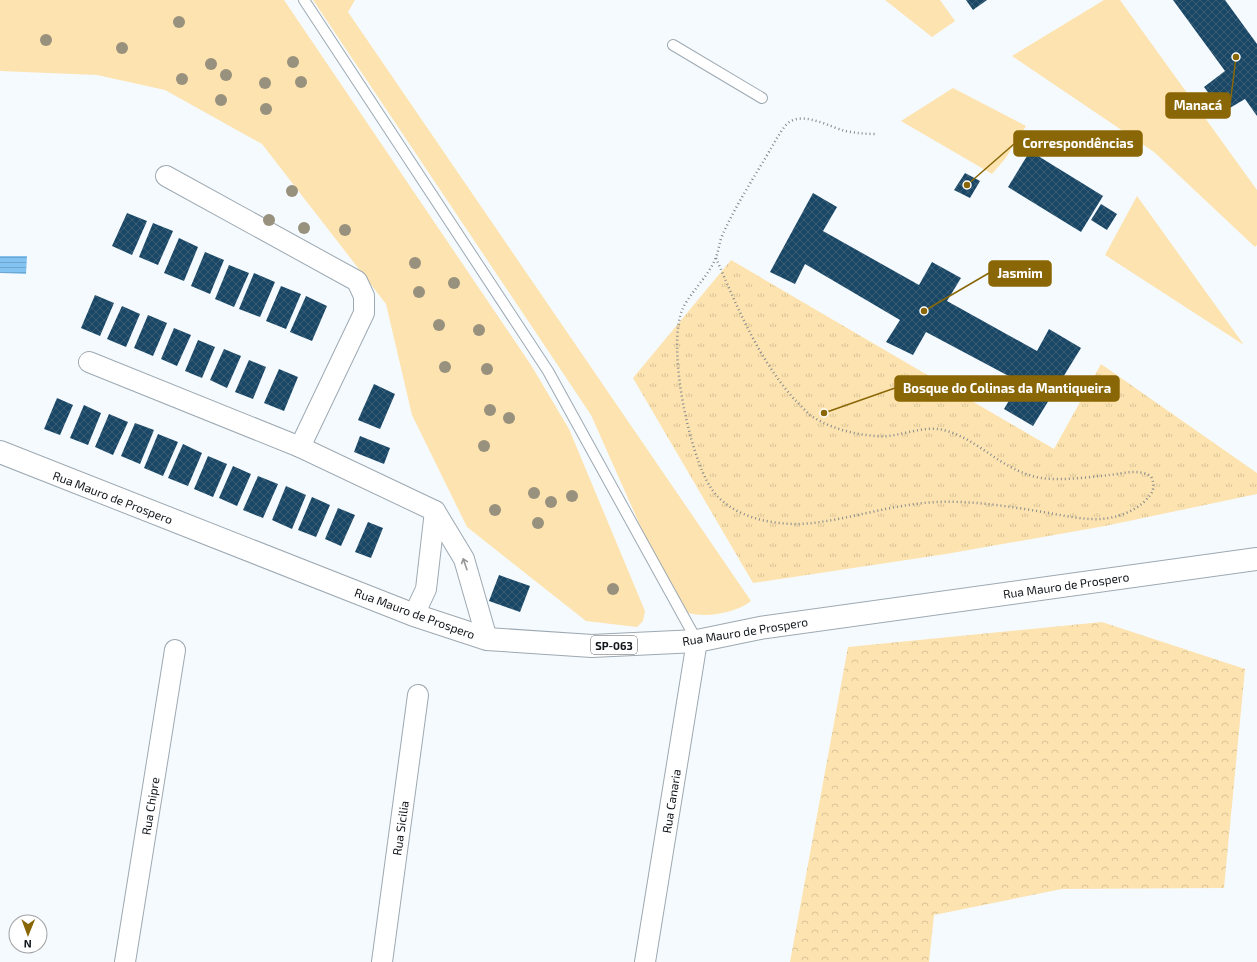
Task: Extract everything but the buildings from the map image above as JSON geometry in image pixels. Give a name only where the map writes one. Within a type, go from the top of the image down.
[{"type":"main road","name":"Rua Mauro de Prospero","points":[[0,452],[414,615],[487,639],[592,646],[697,641],[760,628],[1257,559]]},
{"type":"street","points":[[166,176],[357,281],[364,296],[364,313],[300,447]]},
{"type":"street","points":[[89,362],[300,447],[434,511],[464,560],[487,639]]},
{"type":"street","points":[[414,615],[426,589],[434,511]]},
{"type":"street","name":"Rua Canaria","points":[[645,962],[697,641]]},
{"type":"street","name":"Rua Chipre","points":[[125,962],[175,650]]},
{"type":"street","name":"Rua Sicilia","points":[[382,962],[418,694]]},
{"type":"lane","points":[[304,0],[548,371],[697,641]]},
{"type":"lane","points":[[673,46],[762,98]]},
{"type":"path","points":[[716,258],[732,296],[763,355],[788,392],[809,414],[831,426],[853,433],[878,437],[926,429],[946,430],[963,438],[998,461],[1020,472],[1041,478],[1059,479],[1131,471],[1144,472],[1152,476],[1155,485],[1153,494],[1139,507],[1120,516],[1100,519],[1074,517],[986,503],[952,502],[912,505],[812,524],[780,523],[751,517],[728,506],[712,490],[700,468],[690,439],[678,379],[678,330],[683,309],[716,258],[721,239],[729,220],[777,138],[791,121],[802,119],[812,120],[855,133],[876,134]]},
{"type":"green space","points":[[0,0],[284,0],[531,365],[569,429],[645,611],[643,621],[637,627],[586,621],[467,527],[412,415],[386,304],[262,144],[165,90],[97,75],[0,71]]},
{"type":"green space","points":[[313,0],[355,0],[348,12],[751,601],[738,609],[712,615],[688,613],[675,604],[591,415]]},
{"type":"green space","points":[[885,0],[940,0],[955,21],[932,37]]},
{"type":"green space","points":[[1104,0],[1120,0],[1257,190],[1257,245],[1255,247],[1154,152],[1012,56]]},
{"type":"green space","points":[[953,88],[1026,126],[1005,159],[992,174],[901,121]]},
{"type":"green space","points":[[1137,196],[1244,345],[1105,255]]},
{"type":"green space","points":[[731,260],[1054,449],[1101,364],[1257,473],[1257,494],[1105,526],[946,554],[753,583],[633,378]]},
{"type":"green space","points":[[1102,622],[1245,669],[1224,888],[1062,889],[934,915],[929,962],[790,962],[848,647]]},
{"type":"water","points":[[0,256],[27,256],[26,274],[0,273]]},
{"type":"place","name":"Manacá","points":[[1236,57]]},
{"type":"place","name":"Correspondências","points":[[967,185]]},
{"type":"place","name":"Jasmim","points":[[924,311]]},
{"type":"place","name":"Bosque do Colinas da Mantiqueira","points":[[824,413]]}]
